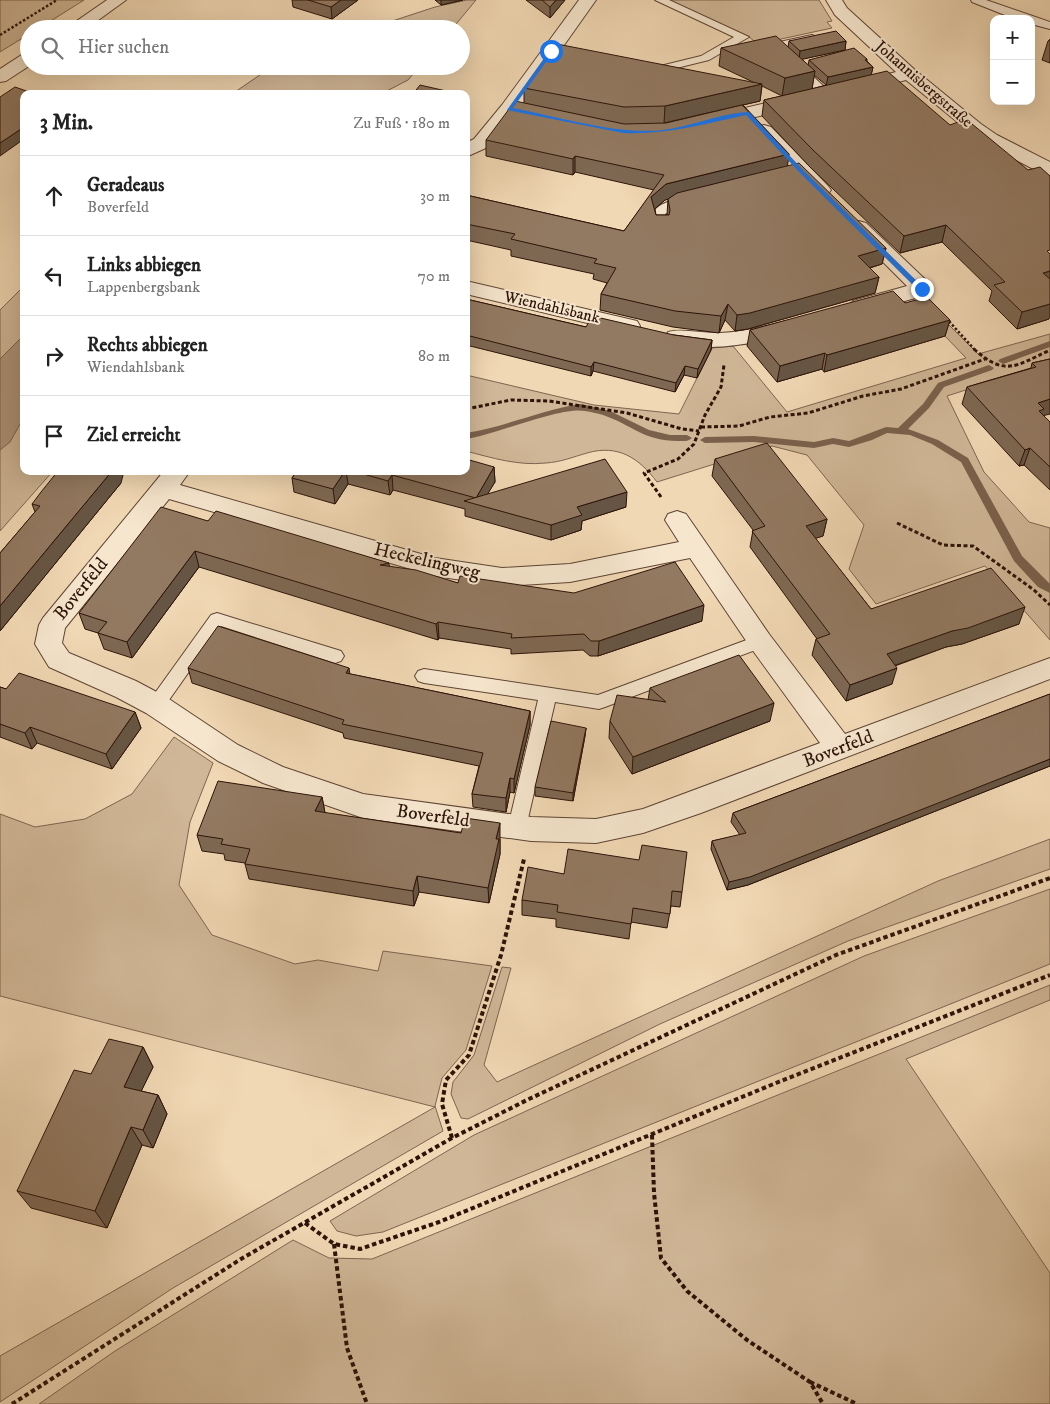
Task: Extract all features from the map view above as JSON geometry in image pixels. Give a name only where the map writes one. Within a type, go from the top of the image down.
[{"type":"street","points":[[88,20],[118,0]]},
{"type":"street","points":[[470,149],[481,143],[556,52],[588,0]]},
{"type":"street","name":"Johannisbergstraße","points":[[834,0],[841,11],[909,74],[990,139],[1050,170]]},
{"type":"street","points":[[0,77],[20,64]]},
{"type":"street","points":[[700,124],[909,74]]},
{"type":"street","points":[[509,109],[528,113]]},
{"type":"street","points":[[747,114],[798,173],[842,210],[922,289],[845,311]]},
{"type":"street","name":"Wiendahlsbank","points":[[470,288],[692,340],[720,342],[749,338],[807,322]]},
{"type":"street","name":"Heckelingweg","points":[[171,480],[435,567],[502,577],[570,573],[696,548]]},
{"type":"street","name":"Boverfeld","points":[[171,480],[52,625],[48,644],[59,660],[126,689],[156,705],[228,753],[273,775],[363,806],[524,828],[596,831],[644,821],[1050,668]]},
{"type":"street","points":[[677,520],[760,641],[839,748]]},
{"type":"lane","points":[[634,67],[652,71],[705,58],[743,37],[660,0]]},
{"type":"lane","points":[[976,0],[1015,15]]},
{"type":"lane","points":[[1035,21],[1050,26]]},
{"type":"lane","points":[[825,35],[774,46],[826,94]]},
{"type":"lane","points":[[796,66],[813,62]]},
{"type":"lane","points":[[661,227],[658,213],[670,205],[698,198]]},
{"type":"lane","points":[[156,705],[217,619],[335,656]]},
{"type":"lane","points":[[424,676],[599,702],[760,641]]},
{"type":"lane","points":[[524,828],[548,695]]},
{"type":"path","points":[[24,20],[57,0]]},
{"type":"path","points":[[0,35],[20,23]]},
{"type":"path","points":[[941,314],[985,359],[998,366],[1005,367],[1050,350]]},
{"type":"path","points":[[644,473],[681,457],[694,444],[705,414],[720,393],[724,382],[723,353],[720,342]]},
{"type":"path","points":[[470,409],[511,400],[549,401],[627,414],[682,429],[739,426],[770,417],[808,413],[863,396],[901,389],[985,359]]},
{"type":"path","points":[[896,524],[943,544],[973,546],[988,555],[1050,605]]},
{"type":"path","points":[[452,1138],[442,1104],[446,1080],[469,1055],[501,956],[524,828]]},
{"type":"path","points":[[12,1404],[241,1259],[452,1138],[529,1099],[836,955],[1050,878]]},
{"type":"path","points":[[306,1223],[334,1244],[360,1249],[439,1222],[652,1134],[1050,975]]},
{"type":"path","points":[[652,1134],[654,1193],[661,1258],[687,1291],[747,1340],[810,1382],[857,1404]]},
{"type":"path","points":[[334,1244],[347,1348],[367,1404]]},
{"type":"path","points":[[810,1382],[823,1404]]},
{"type":"shaded area","points":[[0,0],[84,0],[52,20],[20,20],[20,40],[0,52]]},
{"type":"shaded area","points":[[467,0],[476,0],[459,20],[395,20],[435,7]]},
{"type":"shaded area","points":[[668,0],[819,0],[832,21],[827,22],[832,28],[758,44],[749,37]]},
{"type":"shaded area","points":[[260,75],[412,75],[408,80],[389,90],[238,90]]},
{"type":"shaded area","points":[[20,290],[20,475],[49,475],[0,531],[0,310]]},
{"type":"shaded area","points":[[932,308],[978,354],[1050,334],[1050,363],[947,396],[984,472],[1029,522],[1050,528],[1050,640],[985,566],[876,604],[849,569],[864,525],[807,455],[772,446],[657,482],[635,460],[627,455],[608,450],[587,453],[557,462],[536,464],[506,461],[470,452],[470,376],[594,405],[679,414],[712,348],[733,346],[787,412],[966,358],[921,311]]},
{"type":"shaded area","points":[[20,339],[20,424],[10,442],[0,450],[0,359]]},
{"type":"shaded area","points":[[174,737],[213,763],[190,822],[179,885],[212,935],[295,964],[318,960],[378,971],[383,951],[492,966],[466,1050],[442,1078],[435,1106],[443,1131],[173,1288],[0,1402],[0,1356],[435,1107],[0,996],[0,814],[35,827],[85,819],[132,794]]},
{"type":"shaded area","points":[[1050,839],[1050,869],[848,941],[660,1024],[468,1119],[461,1118],[451,1094],[453,1082],[474,1055],[502,967],[511,968],[484,1065],[497,1082],[938,881]]},
{"type":"shaded area","points":[[1050,889],[1050,964],[383,1232],[356,1236],[337,1231],[330,1221],[474,1135],[864,956]]},
{"type":"shaded area","points":[[1050,985],[1050,1000],[906,1059],[1050,1273],[1050,1404],[39,1404],[115,1351],[293,1240],[329,1258],[372,1259]]},
{"type":"building","points":[[308,0],[341,0],[331,7]]},
{"type":"building","points":[[542,0],[556,0],[550,7]]},
{"type":"building","points":[[836,31],[846,41],[800,51],[789,41]]},
{"type":"building","points":[[776,36],[815,71],[785,78],[721,48]]},
{"type":"building","points":[[557,44],[762,84],[665,106],[624,107],[524,88]]},
{"type":"building","points":[[854,48],[873,67],[828,77],[809,60]]},
{"type":"building","points":[[887,71],[950,125],[966,119],[1028,170],[1040,167],[1050,176],[1050,250],[1047,251],[1050,254],[1050,271],[1043,273],[1050,279],[1050,304],[1022,312],[994,285],[1005,282],[946,225],[904,236],[813,150],[764,100]]},
{"type":"building","points":[[420,85],[442,90],[416,90]]},
{"type":"building","points":[[15,87],[24,90],[20,90],[20,130],[0,143],[0,97]]},
{"type":"building","points":[[515,101],[624,124],[666,123],[742,105],[789,154],[666,184],[651,197],[656,215],[669,215],[668,199],[677,193],[799,163],[886,248],[858,256],[879,277],[750,313],[737,315],[728,304],[721,316],[675,311],[601,294],[616,268],[594,263],[597,259],[511,239],[515,234],[470,225],[470,196],[624,231],[664,175],[575,156],[573,159],[486,140]]},
{"type":"building","points":[[893,291],[905,303],[927,297],[950,320],[827,355],[825,353],[780,366],[750,330]]},
{"type":"building","points":[[470,300],[586,327],[592,316],[674,335],[712,340],[698,369],[685,366],[676,383],[594,362],[591,367],[470,336]]},
{"type":"building","points":[[1050,359],[1050,399],[1038,403],[1044,409],[1039,411],[1050,422],[1050,467],[1030,448],[1025,450],[967,387],[1036,367],[1032,363]]},
{"type":"building","points":[[767,443],[827,519],[806,526],[871,609],[991,568],[1025,607],[968,628],[952,631],[887,654],[897,668],[850,685],[816,639],[830,634],[752,531],[765,526],[715,459]]},
{"type":"building","points":[[605,459],[627,492],[577,507],[582,515],[551,525],[464,501]]},
{"type":"building","points":[[470,460],[494,467],[476,498],[392,475],[470,475]]},
{"type":"building","points":[[55,475],[109,475],[0,606],[0,553],[40,506],[32,504]]},
{"type":"building","points":[[294,475],[342,475],[333,489],[292,478]]},
{"type":"building","points":[[367,475],[392,475],[388,481]]},
{"type":"building","points":[[161,507],[208,521],[216,511],[389,563],[380,565],[416,570],[458,583],[460,576],[574,593],[675,562],[704,605],[599,641],[591,641],[584,634],[511,638],[512,634],[438,622],[436,624],[195,551],[127,642],[98,633],[107,622],[79,613]]},
{"type":"building","points":[[218,626],[349,668],[346,673],[530,711],[514,779],[510,778],[506,798],[472,794],[483,753],[342,724],[344,720],[188,668]]},
{"type":"building","points":[[739,655],[774,703],[633,757],[610,721],[617,695],[666,702],[650,688]]},
{"type":"building","points":[[19,673],[135,712],[106,754],[30,727],[25,733],[0,724],[0,687],[6,689]]},
{"type":"building","points":[[1050,694],[1050,759],[750,877],[729,882],[712,841],[746,833],[733,813]]},
{"type":"building","points":[[551,721],[586,728],[573,793],[535,787]]},
{"type":"building","points":[[218,781],[322,797],[315,811],[461,833],[465,818],[500,823],[496,839],[499,839],[488,888],[417,876],[413,891],[245,864],[250,849],[221,844],[223,839],[197,835]]},
{"type":"building","points":[[642,845],[687,852],[682,892],[672,891],[670,914],[633,908],[631,924],[557,912],[558,905],[522,900],[528,867],[564,874],[568,849],[639,860]]},
{"type":"building","points":[[109,1039],[143,1047],[124,1087],[158,1095],[143,1130],[131,1127],[95,1211],[17,1191],[74,1070],[91,1074]]},
{"type":"waterway","points":[[1003,361],[1050,344]]},
{"type":"waterway","points":[[900,431],[926,406],[941,385],[989,368]]},
{"type":"waterway","points":[[470,435],[555,411],[581,407],[607,413],[646,433],[670,438],[687,438]]},
{"type":"waterway","points":[[705,440],[754,439],[814,445],[833,441],[849,444],[886,430],[911,432],[935,442],[965,460],[1018,558],[1042,584],[1050,589]]},
{"type":"route","points":[[551,51],[509,109],[623,132],[642,133],[664,131],[747,114],[802,172],[922,289]]}]
